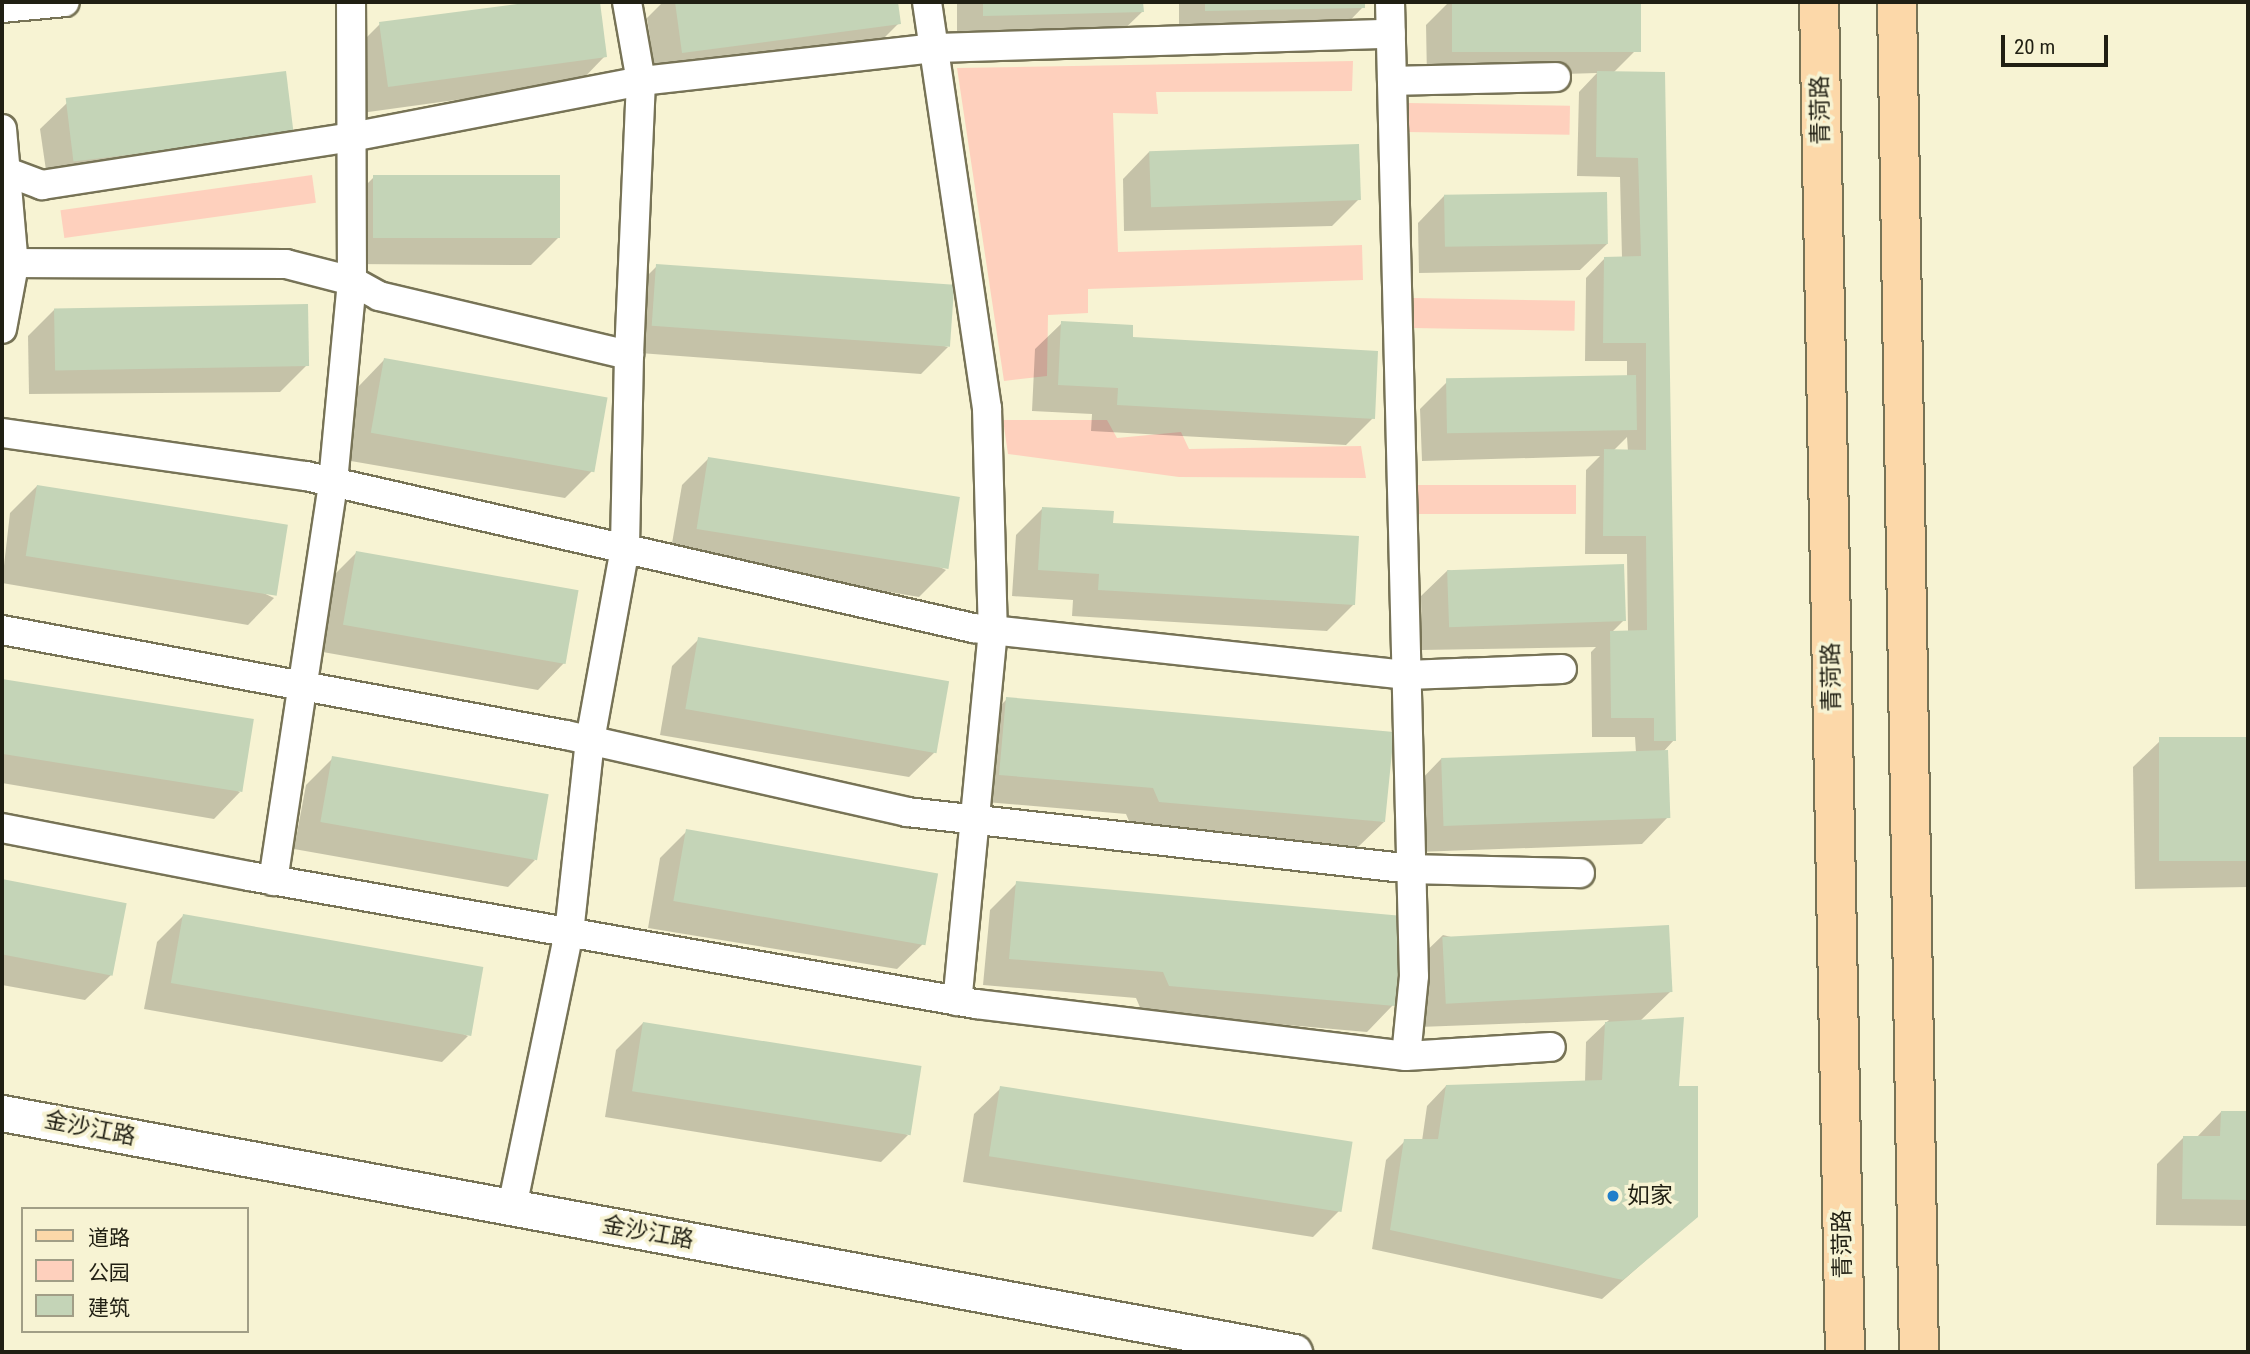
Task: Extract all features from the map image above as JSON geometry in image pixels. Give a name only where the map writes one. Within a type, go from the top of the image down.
[{"type":"main road","name":"青菏路","points":[[1819,2],[1845,1352]]},
{"type":"main road","points":[[1897,2],[1919,1352]]},
{"type":"street","points":[[2,8],[65,2]]},
{"type":"street","points":[[273,881],[333,482],[352,281],[351,2]]},
{"type":"street","points":[[512,1208],[569,932],[590,740],[625,548],[629,355],[641,81],[628,2]]},
{"type":"street","points":[[927,2],[987,408],[993,630],[957,1001]]},
{"type":"street","points":[[1390,2],[1414,976],[1406,1056]]},
{"type":"street","points":[[4,171],[42,185],[351,137],[641,81],[935,48],[1391,34]]},
{"type":"street","points":[[1392,81],[1556,76]]},
{"type":"street","points":[[2,129],[8,264],[2,329]]},
{"type":"street","points":[[8,264],[286,264],[352,281],[379,296],[629,355]]},
{"type":"street","points":[[2,433],[333,482],[993,630],[1407,675],[1562,669]]},
{"type":"street","points":[[2,630],[590,740],[907,812],[1412,869],[1580,873]]},
{"type":"street","points":[[2,828],[273,881],[957,1001],[1406,1056],[1550,1047]]},
{"type":"street","name":"金沙江路","points":[[2,1113],[1294,1352]]},
{"type":"green space","points":[[1353,61],[1352,91],[1156,92],[1158,114],[1113,113],[1118,252],[1362,245],[1363,280],[1088,289],[1088,313],[1048,315],[1047,376],[1004,381],[957,68]]},
{"type":"green space","points":[[1408,103],[1570,106],[1569,135],[1407,132]]},
{"type":"green space","points":[[312,175],[316,203],[64,238],[60,210]]},
{"type":"green space","points":[[1413,298],[1575,301],[1574,331],[1412,328]]},
{"type":"green space","points":[[1003,420],[1107,420],[1117,438],[1181,432],[1189,449],[1361,446],[1366,478],[1179,477],[1008,454]]},
{"type":"green space","points":[[1415,485],[1576,485],[1576,514],[1415,514]]},
{"type":"building","points":[[532,2],[600,2],[607,57],[388,87],[379,22]]},
{"type":"building","points":[[675,2],[898,2],[901,24],[682,53]]},
{"type":"building","points":[[983,2],[1143,2],[1144,12],[983,16]]},
{"type":"building","points":[[1205,2],[1365,2],[1365,8],[1205,11]]},
{"type":"building","points":[[1452,2],[1641,2],[1641,52],[1452,52]]},
{"type":"building","points":[[286,71],[294,135],[73,162],[66,98]]},
{"type":"building","points":[[1597,71],[1665,72],[1676,741],[1654,741],[1654,718],[1611,718],[1610,631],[1647,630],[1646,536],[1603,536],[1604,449],[1646,450],[1646,343],[1603,343],[1604,257],[1641,256],[1638,158],[1596,157]]},
{"type":"building","points":[[1359,144],[1361,200],[1151,207],[1149,151]]},
{"type":"building","points":[[373,175],[560,175],[560,238],[373,238]]},
{"type":"building","points":[[1607,192],[1608,244],[1445,247],[1444,195]]},
{"type":"building","points":[[656,264],[954,285],[950,347],[652,326]]},
{"type":"building","points":[[308,304],[309,366],[55,370],[54,308]]},
{"type":"building","points":[[1061,321],[1133,325],[1133,337],[1378,351],[1375,419],[1117,405],[1118,388],[1058,385]]},
{"type":"building","points":[[384,358],[608,397],[594,472],[371,433]]},
{"type":"building","points":[[1636,375],[1637,430],[1447,433],[1446,378]]},
{"type":"building","points":[[708,457],[960,497],[948,569],[697,529]]},
{"type":"building","points":[[37,485],[288,525],[277,596],[26,556]]},
{"type":"building","points":[[1042,507],[1114,511],[1113,523],[1359,536],[1355,605],[1098,590],[1099,574],[1038,570]]},
{"type":"building","points":[[356,551],[579,590],[566,664],[343,625]]},
{"type":"building","points":[[1624,564],[1626,621],[1449,627],[1447,570]]},
{"type":"building","points":[[698,637],[949,681],[936,753],[685,709]]},
{"type":"building","points":[[2,679],[254,719],[242,792],[2,754]]},
{"type":"building","points":[[1006,697],[1394,732],[1385,822],[1159,802],[1153,788],[999,775]]},
{"type":"building","points":[[2159,737],[2248,737],[2248,861],[2159,861]]},
{"type":"building","points":[[1668,750],[1670,818],[1444,826],[1441,758]]},
{"type":"building","points":[[332,756],[549,794],[537,860],[320,822]]},
{"type":"building","points":[[686,829],[938,873],[925,945],[673,901]]},
{"type":"building","points":[[2,879],[127,903],[113,976],[2,954]]},
{"type":"building","points":[[1016,881],[1403,916],[1395,1006],[1169,986],[1163,972],[1009,959]]},
{"type":"building","points":[[183,914],[483,967],[471,1036],[171,983]]},
{"type":"building","points":[[1669,925],[1673,992],[1446,1004],[1442,937]]},
{"type":"building","points":[[1684,1017],[1679,1086],[1698,1086],[1698,1217],[1623,1280],[1390,1230],[1404,1139],[1438,1139],[1446,1085],[1602,1080],[1605,1022]]},
{"type":"building","points":[[643,1022],[922,1066],[911,1135],[632,1091]]},
{"type":"building","points":[[1000,1086],[1353,1142],[1341,1212],[989,1156]]},
{"type":"building","points":[[2221,1111],[2248,1111],[2248,1200],[2182,1199],[2183,1136],[2220,1136]]},
{"type":"place","name":"如家","points":[[1613,1196]]}]
